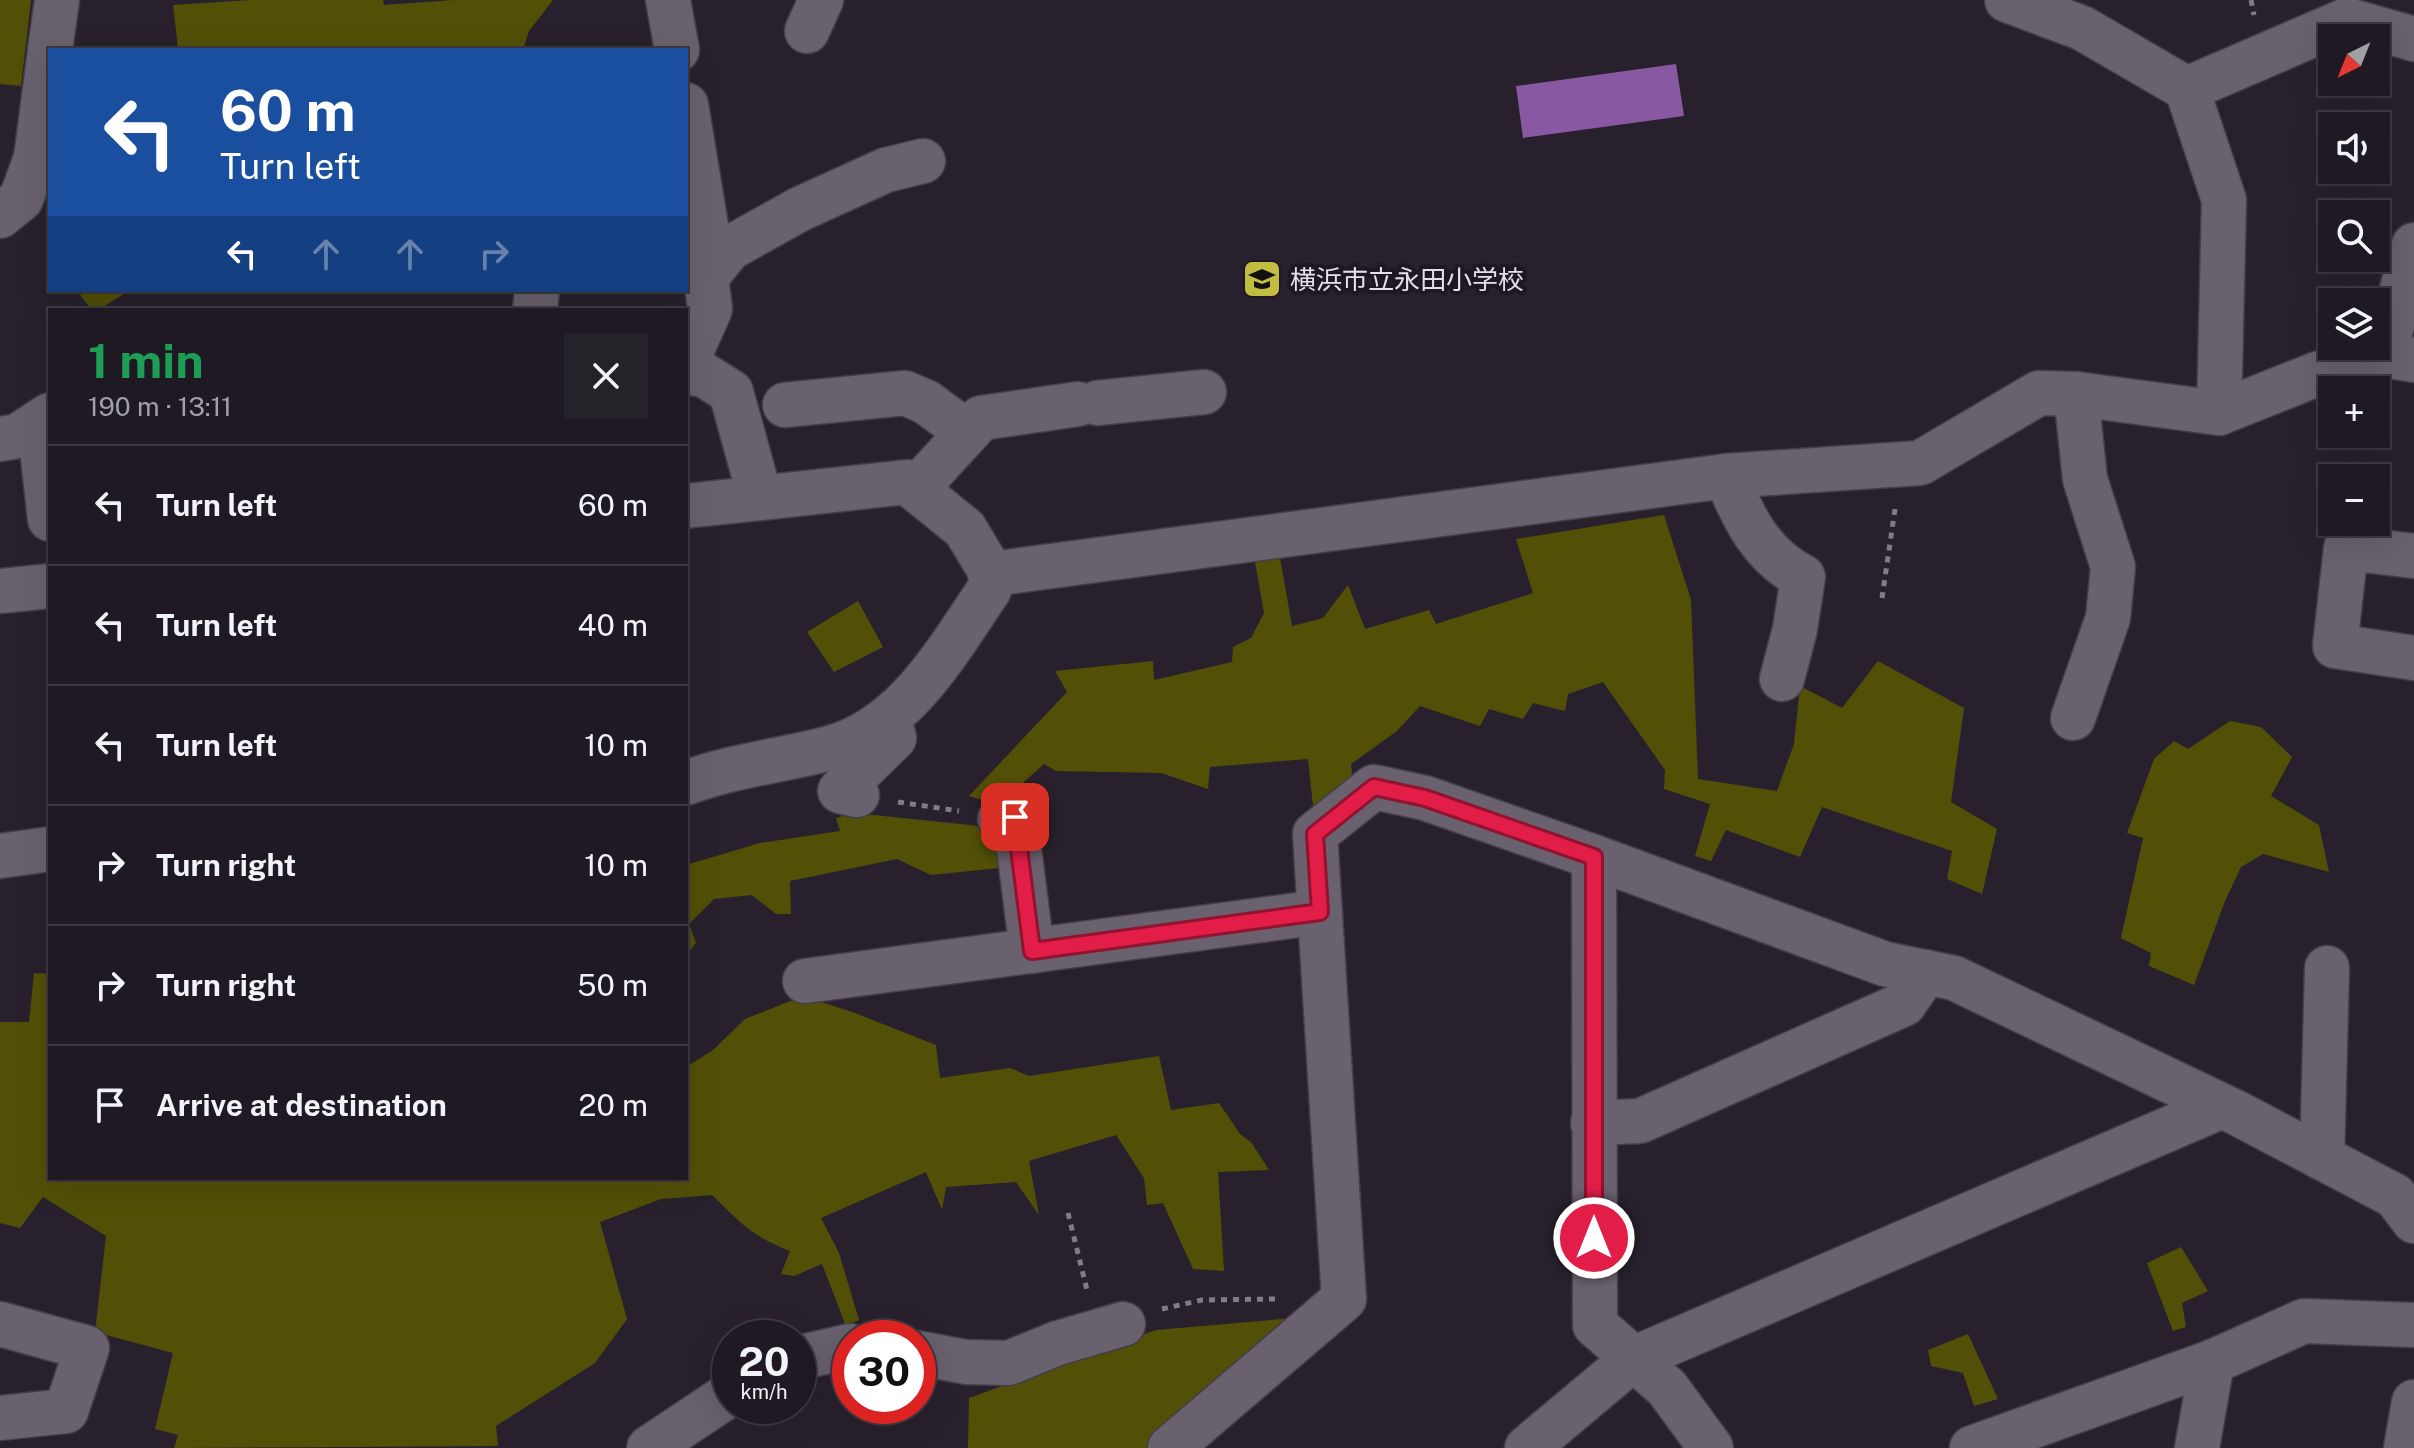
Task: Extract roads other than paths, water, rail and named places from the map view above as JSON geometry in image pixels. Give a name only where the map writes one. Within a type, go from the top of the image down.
[{"type":"street","points":[[50,48],[57,0]]},
{"type":"street","points":[[668,0],[677,48]]},
{"type":"street","points":[[2007,0],[2082,28],[2187,89],[2224,200],[2219,413]]},
{"type":"street","points":[[2187,89],[2347,20],[2414,39]]},
{"type":"street","points":[[0,216],[21,199],[36,158],[48,66]]},
{"type":"street","points":[[688,117],[713,268]]},
{"type":"street","points":[[688,358],[710,309],[706,277],[730,248],[800,209],[886,170],[923,161]]},
{"type":"street","points":[[992,574],[1726,476],[1899,476],[2039,393],[2076,394],[2219,413],[2317,374],[2399,358],[2414,245]]},
{"type":"street","points":[[688,372],[704,375],[731,392],[760,497]]},
{"type":"street","points":[[916,489],[981,418],[1204,392]]},
{"type":"street","points":[[785,405],[905,393],[926,402],[967,432]]},
{"type":"street","points":[[2073,718],[2108,618],[2113,567],[2085,479],[2076,394]]},
{"type":"street","points":[[30,426],[48,510]]},
{"type":"street","points":[[1726,476],[1741,511],[1764,549],[1787,569],[1803,577],[1795,629],[1782,679]]},
{"type":"street","points":[[688,506],[907,482],[965,529],[992,574],[989,590],[930,675],[889,717],[866,734],[833,747],[743,765],[688,782]]},
{"type":"street","points":[[2414,556],[2346,548],[2335,646],[2414,658]]},
{"type":"street","points":[[0,591],[48,586]]},
{"type":"street","points":[[878,798],[840,791],[894,738],[889,717]]},
{"type":"street","points":[[1170,1448],[1344,1299],[1315,834],[1374,787],[1425,798],[1885,964],[1954,978],[2222,1106],[2395,1196],[2414,1221]]},
{"type":"street","points":[[1000,819],[1015,817],[1032,951]]},
{"type":"street","points":[[0,856],[48,849]]},
{"type":"street","points":[[1594,857],[1595,1325],[1667,1388],[1711,1448]]},
{"type":"street","points":[[805,981],[1320,912]]},
{"type":"street","points":[[2322,1158],[2327,968]]},
{"type":"street","points":[[1593,1123],[1640,1121],[1904,1004],[1926,972]]},
{"type":"street","points":[[1527,1448],[1633,1359],[2222,1106]]},
{"type":"street","points":[[1983,1446],[2212,1362],[2304,1321],[2414,1325]]},
{"type":"street","points":[[0,1324],[87,1348],[66,1411],[0,1418]]},
{"type":"street","points":[[936,1356],[966,1362],[1009,1363],[1058,1343],[1115,1327]]},
{"type":"street","points":[[2197,1448],[2212,1362]]},
{"type":"street","points":[[2406,1448],[2414,1402]]},
{"type":"street","points":[[649,1448],[712,1406]]},
{"type":"place","name":"横浜市立永田小学校","points":[[1262,279]]}]
